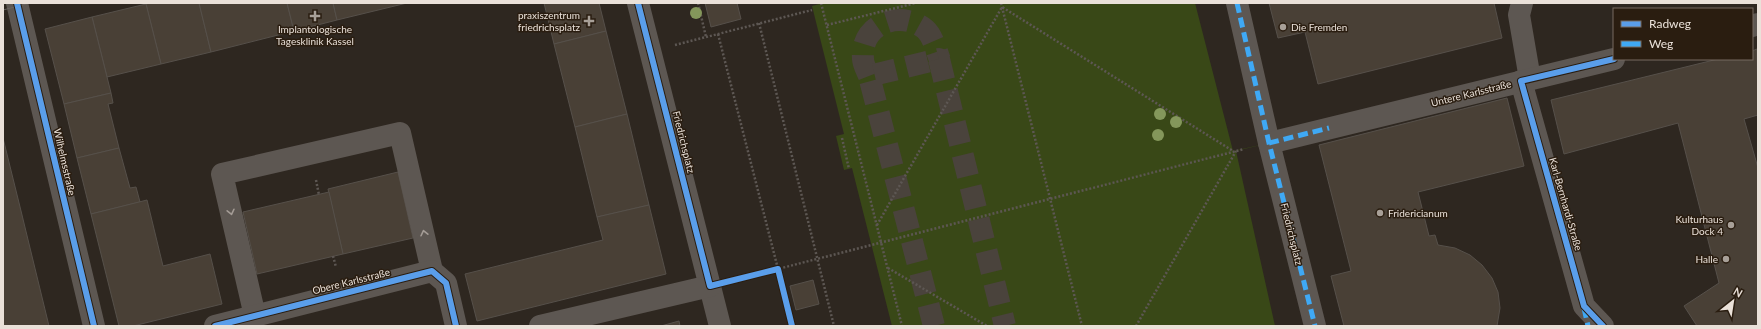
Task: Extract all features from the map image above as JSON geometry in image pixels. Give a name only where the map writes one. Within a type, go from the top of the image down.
[{"type":"street","name":"Wilhelmsstraße","points":[[17,3],[94,326]]},
{"type":"street","name":"Friedrichsplatz","points":[[638,3],[720,326]]},
{"type":"street","name":"Friedrichsplatz","points":[[1237,3],[1269,143],[1315,326]]},
{"type":"street","name":"Karl-Bernhardi-Straße","points":[[1522,3],[1519,15],[1526,80],[1584,306],[1603,326]]},
{"type":"street","name":"Untere Karlsstraße","points":[[1269,143],[1613,59]]},
{"type":"street","points":[[255,316],[222,174],[400,133],[432,271],[446,283],[456,326]]},
{"type":"street","name":"Obere Karlsstraße","points":[[215,326],[432,271]]},
{"type":"street","points":[[540,326],[710,286]]},
{"type":"path","points":[[698,3],[706,37]]},
{"type":"path","points":[[821,3],[902,326]]},
{"type":"path","points":[[827,25],[916,3]]},
{"type":"path","points":[[1001,3],[1082,326]]},
{"type":"path","points":[[877,224],[1002,7]]},
{"type":"path","points":[[1002,7],[1235,151]]},
{"type":"path","points":[[650,51],[812,10]]},
{"type":"path","points":[[760,23],[834,326]]},
{"type":"path","points":[[718,34],[792,326]]},
{"type":"path","points":[[842,138],[849,169]]},
{"type":"path","points":[[710,286],[881,241],[1269,143]]},
{"type":"path","points":[[1136,326],[1235,151]]},
{"type":"path","points":[[888,268],[987,326]]},
{"type":"green space","points":[[823,3],[1195,3],[1233,151],[1269,143],[1236,151],[1275,326],[892,326],[852,168],[844,170],[836,136],[844,134],[812,6]]},
{"type":"building","points":[[199,3],[211,52],[161,64],[146,4]]},
{"type":"building","points":[[199,3],[287,3],[294,31],[211,52]]},
{"type":"building","points":[[287,3],[333,3],[337,20],[294,31]]},
{"type":"building","points":[[333,3],[407,3],[337,20]]},
{"type":"building","points":[[544,3],[599,3],[606,31],[554,44]]},
{"type":"building","points":[[705,3],[737,3],[741,19],[711,27]]},
{"type":"building","points":[[1269,3],[1494,3],[1502,38],[1318,84],[1305,32],[1278,38]]},
{"type":"building","points":[[146,4],[161,64],[107,77],[92,17]]},
{"type":"building","points":[[92,17],[111,93],[64,104],[45,29]]},
{"type":"building","points":[[606,31],[627,114],[575,127],[554,44]]},
{"type":"building","name":"Kulturhaus Dock 4","points":[[1757,49],[1758,115],[1744,119],[1758,168],[1758,326],[1697,326],[1684,306],[1719,283],[1678,123],[1564,154],[1551,100],[1714,60],[1753,60],[1753,51]]},
{"type":"building","points":[[111,93],[113,103],[108,104],[119,148],[77,158],[64,104]]},
{"type":"building","name":"Fridericianum","points":[[1507,98],[1524,166],[1418,192],[1429,236],[1435,235],[1438,245],[1455,248],[1470,255],[1482,265],[1492,278],[1498,292],[1500,308],[1497,326],[1344,326],[1331,276],[1351,271],[1319,145]]},
{"type":"building","points":[[627,114],[649,205],[597,217],[575,127]]},
{"type":"building","points":[[3,138],[22,215],[49,326],[3,326]]},
{"type":"building","points":[[119,148],[130,188],[136,187],[140,202],[91,214],[77,158]]},
{"type":"building","points":[[398,172],[413,238],[343,254],[328,189]]},
{"type":"building","points":[[329,192],[343,254],[257,274],[243,212]]},
{"type":"building","points":[[147,200],[163,266],[210,254],[222,304],[133,326],[119,326],[91,214]]},
{"type":"building","points":[[649,205],[666,274],[477,321],[465,274],[603,240],[597,217]]},
{"type":"building","points":[[813,280],[819,304],[796,310],[790,286]]},
{"type":"building","points":[[679,321],[680,326],[661,326]]},
{"type":"tunnel","points":[[869,76],[863,59],[864,47],[868,37],[875,29],[884,23],[894,20],[904,20],[915,23],[925,29],[932,39],[940,60]]},
{"type":"tunnel","points":[[934,326],[869,76],[939,59],[1005,326]]},
{"type":"tram line","points":[[3,10],[30,3]]},
{"type":"marked path","points":[[1237,3],[1269,143],[1315,326]]},
{"type":"marked path","points":[[1269,143],[1329,128]]},
{"type":"marked path","points":[[1584,308],[1588,326]]},
{"type":"cycle path","points":[[17,3],[94,326]]},
{"type":"cycle path","points":[[638,3],[710,286],[778,269],[792,326]]},
{"type":"cycle path","points":[[1603,326],[1584,306],[1521,81],[1613,59]]},
{"type":"cycle path","points":[[215,326],[432,271],[446,283],[456,326]]},
{"type":"place","name":"Implantologische Tagesklinik Kassel","points":[[315,16]]},
{"type":"place","name":"praxiszentrum friedrichsplatz","points":[[589,21]]},
{"type":"place","name":"Die Fremden","points":[[1283,27]]},
{"type":"place","name":"Fridericianum","points":[[1380,213]]},
{"type":"place","name":"Kulturhaus Dock 4","points":[[1731,225]]},
{"type":"place","name":"Halle","points":[[1726,259]]}]
